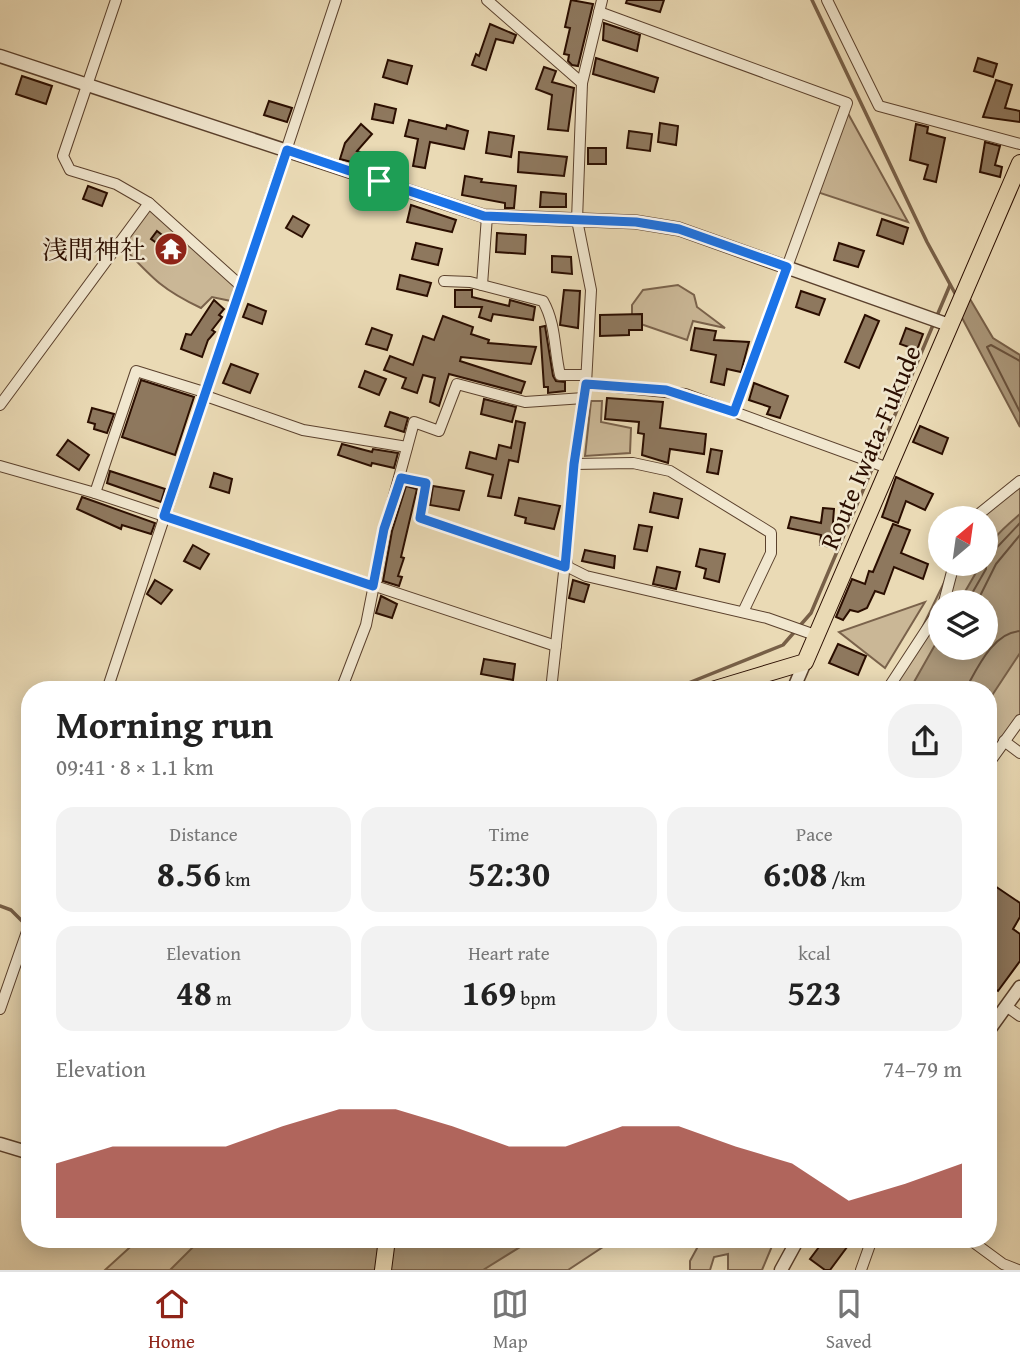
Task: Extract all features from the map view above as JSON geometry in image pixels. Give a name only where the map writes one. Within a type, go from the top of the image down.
[{"type":"main road","name":"Route Iwata-Fukude","points":[[805,662],[1020,163]]},
{"type":"main road","points":[[742,681],[805,662]]},
{"type":"main road","points":[[383,1270],[386,1248]]},
{"type":"street","points":[[116,0],[63,156],[70,170],[116,184],[149,203],[240,285]]},
{"type":"street","points":[[110,681],[203,394],[336,0]]},
{"type":"street","points":[[487,0],[582,83]]},
{"type":"street","points":[[552,681],[574,464],[586,379],[591,290],[577,220],[582,83],[602,0]]},
{"type":"street","points":[[827,0],[879,106],[1020,144]]},
{"type":"street","points":[[599,12],[847,103],[734,412]]},
{"type":"street","points":[[0,56],[487,216],[636,222],[679,229],[949,325]]},
{"type":"street","points":[[0,405],[149,203]]},
{"type":"street","points":[[482,285],[487,216]]},
{"type":"street","points":[[444,281],[482,285],[543,301],[553,318],[554,347],[560,375],[666,390],[888,468]]},
{"type":"street","points":[[95,494],[136,371],[303,430],[407,447]]},
{"type":"street","points":[[344,681],[366,625],[384,529],[401,478],[414,422],[439,431],[457,384],[525,402],[584,398]]},
{"type":"street","points":[[574,464],[633,463],[670,471],[771,533],[771,553],[743,612]]},
{"type":"street","points":[[0,466],[164,516],[556,646]]},
{"type":"street","points":[[401,478],[426,483],[420,518],[565,563],[574,572],[586,576],[743,612],[815,635]]},
{"type":"street","points":[[989,506],[1020,481]]},
{"type":"street","points":[[893,681],[928,627]]},
{"type":"street","points":[[797,681],[805,662]]},
{"type":"street","points":[[997,751],[1020,720]]},
{"type":"street","points":[[1004,741],[1020,753]]},
{"type":"street","points":[[0,1009],[21,949]]},
{"type":"street","points":[[997,1019],[1020,987]]},
{"type":"street","points":[[1006,1006],[1020,1016]]},
{"type":"street","points":[[0,1144],[21,1150]]},
{"type":"street","points":[[781,1270],[793,1248]]},
{"type":"street","points":[[861,1270],[869,1248]]},
{"type":"street","points":[[983,1248],[1018,1270]]},
{"type":"shaded area","points":[[845,108],[908,222],[814,191]]},
{"type":"shaded area","points":[[149,203],[236,281],[231,301],[212,297],[201,308],[159,283],[124,248],[127,234]]},
{"type":"shaded area","points":[[678,285],[694,295],[697,307],[725,328],[693,321],[687,340],[632,321],[632,305],[643,290]]},
{"type":"shaded area","points":[[591,401],[602,401],[601,422],[631,428],[630,453],[585,456]]},
{"type":"shaded area","points":[[1020,481],[1020,718],[997,753],[997,681],[892,681],[905,663],[928,616],[928,660],[998,660],[998,590],[940,590],[947,576],[998,576],[998,506],[989,506]]},
{"type":"shaded area","points":[[925,602],[885,668],[839,632]]},
{"type":"shaded area","points":[[129,1248],[601,1248],[568,1270],[105,1270]]},
{"type":"shaded area","points":[[697,1248],[771,1248],[762,1270],[728,1270],[728,1254],[714,1257],[710,1270],[690,1270],[690,1261]]},
{"type":"water","points":[[970,299],[993,338],[1020,355],[1020,427],[961,316]]},
{"type":"water","points":[[1020,514],[1020,653],[997,688],[997,681],[915,681],[928,657],[928,660],[998,660],[998,590],[966,590],[974,576],[998,576],[998,535]]},
{"type":"water","points":[[192,1248],[518,1248],[483,1270],[170,1270]]},
{"type":"building","points":[[571,0],[593,4],[578,66],[572,65],[568,61],[569,55],[564,54],[570,28],[565,27]]},
{"type":"building","points":[[627,0],[664,0],[660,12],[626,3]]},
{"type":"building","points":[[604,23],[640,35],[637,51],[603,40]]},
{"type":"building","points":[[490,24],[516,35],[513,43],[496,39],[486,70],[472,65],[476,54],[479,56]]},
{"type":"building","points":[[596,58],[658,78],[654,92],[593,74]]},
{"type":"building","points":[[978,58],[997,64],[993,77],[974,71]]},
{"type":"building","points":[[388,60],[412,66],[407,84],[383,77]]},
{"type":"building","points":[[544,67],[556,71],[552,82],[574,88],[568,131],[548,129],[552,95],[536,89]]},
{"type":"building","points":[[22,76],[52,86],[46,104],[16,94]]},
{"type":"building","points":[[996,80],[1012,85],[1005,108],[1020,111],[1020,122],[983,117]]},
{"type":"building","points":[[269,101],[292,108],[287,122],[264,115]]},
{"type":"building","points":[[375,104],[396,109],[393,123],[372,119]]},
{"type":"building","points":[[409,120],[468,131],[464,149],[430,142],[425,168],[413,166],[418,139],[405,136]]},
{"type":"building","points":[[660,123],[678,126],[676,145],[658,142]]},
{"type":"building","points":[[361,124],[372,134],[357,151],[363,153],[359,164],[340,159],[345,143]]},
{"type":"building","points":[[916,124],[928,127],[927,133],[945,138],[936,182],[924,179],[928,165],[910,160]]},
{"type":"building","points":[[629,131],[652,134],[650,151],[627,148]]},
{"type":"building","points":[[489,132],[514,136],[511,157],[486,153]]},
{"type":"building","points":[[985,142],[1000,146],[995,165],[1002,167],[1000,177],[980,172]]},
{"type":"building","points":[[588,148],[606,148],[606,164],[588,164]]},
{"type":"building","points":[[519,152],[567,157],[564,176],[518,172]]},
{"type":"building","points":[[465,176],[482,179],[481,182],[516,186],[514,208],[505,208],[505,203],[462,195]]},
{"type":"building","points":[[88,186],[107,193],[102,206],[83,199]]},
{"type":"building","points":[[541,192],[566,194],[566,207],[540,207]]},
{"type":"building","points":[[411,205],[456,220],[452,232],[407,222]]},
{"type":"building","points":[[293,216],[309,225],[302,237],[286,228]]},
{"type":"building","points":[[882,219],[908,228],[903,244],[877,235]]},
{"type":"building","points":[[157,231],[170,241],[174,235],[187,247],[174,263],[162,253],[165,249],[151,239]]},
{"type":"building","points":[[497,233],[526,235],[525,254],[496,252]]},
{"type":"building","points":[[416,243],[442,249],[438,265],[412,259]]},
{"type":"building","points":[[839,243],[864,251],[858,267],[834,260]]},
{"type":"building","points":[[552,256],[571,257],[572,274],[552,272]]},
{"type":"building","points":[[400,275],[431,283],[427,296],[397,289]]},
{"type":"building","points":[[455,290],[472,290],[472,297],[509,306],[510,300],[535,307],[533,320],[493,314],[491,321],[479,317],[482,307],[455,307]]},
{"type":"building","points":[[564,290],[580,291],[578,328],[560,325]]},
{"type":"building","points":[[801,291],[825,299],[819,315],[796,307]]},
{"type":"building","points":[[214,300],[224,309],[219,315],[222,317],[212,330],[215,332],[208,340],[202,357],[181,349],[186,334],[191,335]]},
{"type":"building","points":[[248,304],[266,311],[262,324],[243,317]]},
{"type":"building","points":[[642,314],[642,330],[629,330],[629,335],[600,336],[600,315]]},
{"type":"building","points":[[865,315],[879,321],[859,368],[845,362]]},
{"type":"building","points":[[443,316],[473,327],[471,334],[489,340],[488,343],[536,347],[531,364],[461,357],[460,361],[525,382],[521,393],[449,374],[439,406],[430,402],[435,378],[423,375],[417,393],[402,388],[406,378],[384,370],[390,356],[413,365],[423,336],[434,340]]},
{"type":"building","points":[[545,326],[553,376],[556,381],[565,382],[565,391],[548,393],[548,387],[544,387],[540,327]]},
{"type":"building","points":[[372,328],[392,335],[387,350],[366,344]]},
{"type":"building","points":[[695,328],[716,331],[714,340],[749,342],[741,372],[727,369],[724,385],[711,382],[716,355],[691,350]]},
{"type":"building","points":[[906,328],[923,334],[917,350],[900,344]]},
{"type":"building","points":[[231,364],[258,374],[250,393],[223,383]]},
{"type":"building","points":[[365,371],[386,379],[379,395],[359,387]]},
{"type":"building","points":[[141,380],[194,397],[175,455],[122,437]]},
{"type":"building","points":[[754,383],[788,396],[780,418],[767,414],[770,407],[749,400]]},
{"type":"building","points":[[607,398],[663,402],[660,428],[706,434],[704,454],[670,449],[668,463],[642,455],[644,434],[638,433],[639,422],[605,419]]},
{"type":"building","points":[[484,399],[516,407],[512,422],[481,414]]},
{"type":"building","points":[[92,408],[114,414],[107,433],[94,429],[95,424],[88,422]]},
{"type":"building","points":[[390,412],[408,418],[404,432],[385,426]]},
{"type":"building","points":[[516,421],[525,423],[518,462],[509,460],[501,498],[488,496],[493,475],[466,468],[470,452],[496,459],[499,445],[511,448]]},
{"type":"building","points":[[920,426],[948,438],[942,454],[913,442]]},
{"type":"building","points":[[68,440],[89,455],[79,470],[57,455]]},
{"type":"building","points":[[342,444],[372,452],[373,449],[398,453],[394,468],[372,463],[371,466],[338,455]]},
{"type":"building","points":[[711,449],[722,451],[718,474],[707,472]]},
{"type":"building","points":[[110,471],[165,489],[161,502],[107,483]]},
{"type":"building","points":[[214,473],[232,479],[229,493],[210,487]]},
{"type":"building","points":[[896,477],[933,494],[925,510],[906,501],[898,523],[882,517]]},
{"type":"building","points":[[406,486],[417,489],[401,557],[404,558],[398,576],[402,577],[399,586],[383,581],[392,531]]},
{"type":"building","points":[[433,486],[464,491],[459,510],[430,505]]},
{"type":"building","points":[[654,493],[682,499],[678,518],[650,512]]},
{"type":"building","points":[[82,497],[155,523],[151,534],[122,525],[121,529],[77,509]]},
{"type":"building","points":[[519,498],[560,506],[554,529],[525,523],[526,518],[515,515]]},
{"type":"building","points":[[823,508],[834,509],[831,547],[820,545],[821,535],[788,528],[791,517],[821,523]]},
{"type":"building","points":[[893,524],[910,530],[901,553],[928,564],[923,579],[894,567],[884,594],[875,591],[867,608],[858,612],[850,610],[843,620],[836,617],[852,579],[865,584],[869,571],[873,572]]},
{"type":"building","points":[[639,525],[652,527],[647,551],[634,549]]},
{"type":"building","points":[[193,545],[209,554],[200,569],[184,561]]},
{"type":"building","points":[[700,549],[725,554],[719,582],[704,578],[706,569],[696,566]]},
{"type":"building","points":[[585,550],[615,556],[614,568],[582,561]]},
{"type":"building","points":[[657,567],[680,572],[676,589],[653,584]]},
{"type":"building","points":[[155,580],[172,590],[161,604],[147,594]]},
{"type":"building","points":[[573,580],[589,585],[584,602],[569,598]]},
{"type":"building","points":[[381,596],[397,604],[392,618],[376,613]]},
{"type":"building","points":[[838,644],[866,656],[858,675],[829,663]]},
{"type":"building","points":[[484,659],[515,664],[513,680],[481,674]]},
{"type":"building","points":[[997,887],[1020,903],[1020,917],[1013,929],[1020,934],[1020,961],[998,991]]},
{"type":"building","points":[[818,1248],[846,1248],[830,1270],[825,1270],[810,1259]]},
{"type":"waterway","points":[[812,0],[927,242],[957,297]]},
{"type":"waterway","points":[[693,681],[783,645],[811,613],[950,285]]},
{"type":"waterway","points":[[0,906],[11,910],[21,920]]},
{"type":"place","name":"浅間神社","points":[[171,249]]},
{"type":"route","points":[[287,150],[379,181],[484,216],[636,222],[679,229],[787,267],[734,412],[666,390],[586,384],[574,464],[565,567],[420,518],[426,483],[401,478],[384,529],[373,586],[164,516],[287,150]]}]
